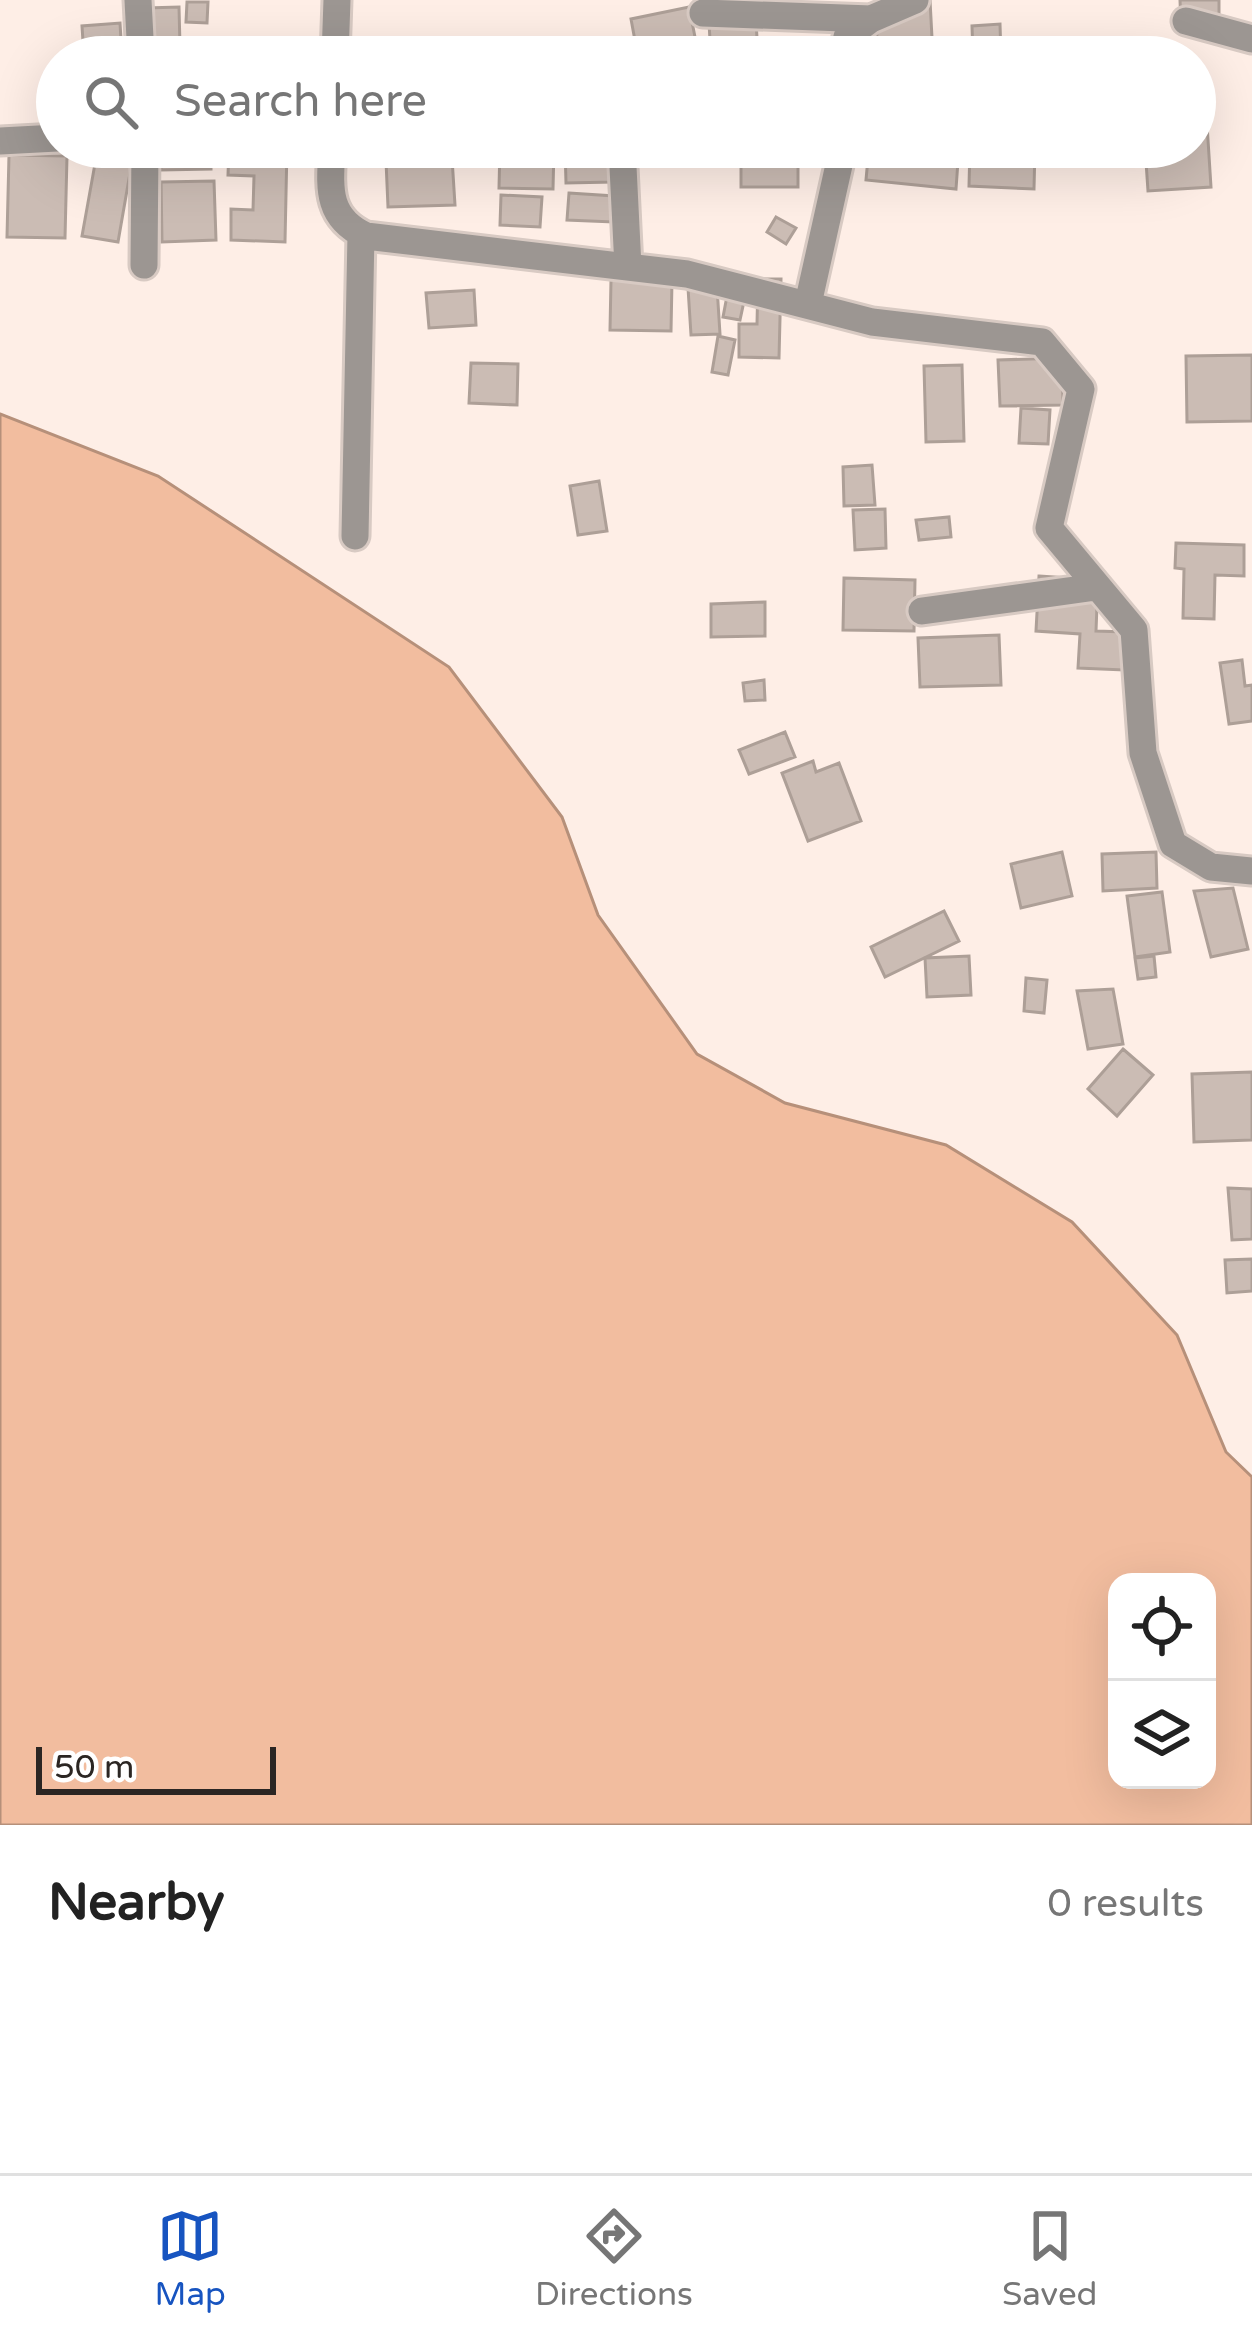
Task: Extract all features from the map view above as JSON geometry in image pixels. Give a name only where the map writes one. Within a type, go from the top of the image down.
[{"type":"street","points":[[138,0],[140,36]]},
{"type":"street","points":[[336,36],[337,0]]},
{"type":"street","points":[[848,36],[872,19],[915,0]]},
{"type":"street","points":[[703,13],[872,19]]},
{"type":"street","points":[[1186,21],[1252,39]]},
{"type":"street","points":[[0,141],[36,139]]},
{"type":"street","points":[[144,265],[145,168]]},
{"type":"street","points":[[332,168],[331,200],[344,222],[361,233],[716,280],[872,322],[1042,342],[1075,375],[1081,389],[1048,528],[1096,587],[1127,615],[1136,636],[1143,753],[1173,844],[1211,867],[1252,871]]},
{"type":"street","points":[[623,168],[628,267]]},
{"type":"street","points":[[808,304],[838,168]]},
{"type":"street","points":[[356,536],[361,233]]},
{"type":"street","points":[[922,611],[1096,587]]},
{"type":"shaded area","points":[[0,414],[158,476],[449,667],[562,817],[598,915],[697,1054],[785,1103],[946,1145],[1072,1222],[1177,1335],[1226,1452],[1252,1477],[1252,1825],[0,1825]]},
{"type":"building","points":[[897,0],[930,0],[932,36],[877,36],[876,21]]},
{"type":"building","points":[[1180,0],[1219,0],[1219,24],[1181,26]]},
{"type":"building","points":[[187,2],[208,2],[207,23],[186,22]]},
{"type":"building","points":[[179,7],[180,36],[147,36],[146,8]]},
{"type":"building","points":[[689,7],[695,36],[634,36],[631,19]]},
{"type":"building","points":[[756,20],[757,36],[710,36],[709,23]]},
{"type":"building","points":[[120,23],[121,36],[83,36],[82,26]]},
{"type":"building","points":[[1000,24],[1000,36],[972,36],[972,26]]},
{"type":"building","points":[[9,155],[36,155],[36,168],[67,168],[65,238],[7,237]]},
{"type":"building","points":[[94,168],[131,168],[118,242],[82,236]]},
{"type":"building","points":[[228,168],[287,168],[285,242],[231,240],[231,209],[253,210],[254,176],[228,175]]},
{"type":"building","points":[[386,168],[453,168],[455,205],[388,207]]},
{"type":"building","points":[[499,168],[554,168],[553,189],[499,188]]},
{"type":"building","points":[[566,168],[613,168],[613,182],[566,183]]},
{"type":"building","points":[[741,168],[798,168],[798,187],[741,187]]},
{"type":"building","points":[[867,168],[958,168],[956,189],[866,180]]},
{"type":"building","points":[[969,168],[1034,168],[1034,189],[969,186]]},
{"type":"building","points":[[1146,168],[1210,168],[1211,187],[1148,191]]},
{"type":"building","points":[[214,181],[216,240],[162,242],[161,182]]},
{"type":"building","points":[[569,193],[614,196],[613,222],[567,220]]},
{"type":"building","points":[[501,195],[542,197],[540,227],[500,225]]},
{"type":"building","points":[[776,217],[796,228],[786,244],[767,232]]},
{"type":"building","points":[[716,271],[720,334],[691,335],[687,272]]},
{"type":"building","points":[[731,275],[749,278],[740,320],[723,317]]},
{"type":"building","points":[[758,279],[781,279],[779,358],[739,357],[739,324],[757,324]]},
{"type":"building","points":[[611,280],[672,281],[671,331],[610,330]]},
{"type":"building","points":[[474,290],[476,325],[429,328],[426,293]]},
{"type":"building","points":[[718,336],[735,340],[728,375],[712,372]]},
{"type":"building","points":[[1252,355],[1252,421],[1187,422],[1186,356]]},
{"type":"building","points":[[1062,358],[1063,405],[1000,406],[998,360]]},
{"type":"building","points":[[471,363],[518,364],[517,405],[469,403]]},
{"type":"building","points":[[962,365],[964,441],[926,442],[924,366]]},
{"type":"building","points":[[1021,408],[1050,410],[1048,444],[1019,443]]},
{"type":"building","points":[[872,465],[875,505],[844,506],[843,467]]},
{"type":"building","points":[[599,481],[607,531],[578,535],[570,486]]},
{"type":"building","points":[[885,509],[886,548],[855,550],[853,510]]},
{"type":"building","points":[[949,517],[951,537],[919,540],[916,520]]},
{"type":"building","points":[[1176,543],[1244,545],[1244,576],[1215,575],[1214,619],[1183,618],[1184,569],[1175,568]]},
{"type":"building","points":[[1039,576],[1098,580],[1096,631],[1126,632],[1124,670],[1078,668],[1080,634],[1036,631]]},
{"type":"building","points":[[844,578],[915,580],[914,631],[843,630]]},
{"type":"building","points":[[765,602],[765,636],[711,637],[711,604]]},
{"type":"building","points":[[999,635],[1001,685],[920,687],[918,638]]},
{"type":"building","points":[[1242,660],[1245,686],[1252,685],[1252,721],[1229,724],[1220,663]]},
{"type":"building","points":[[764,680],[765,700],[745,701],[743,683]]},
{"type":"building","points":[[785,732],[795,757],[749,774],[739,750]]},
{"type":"building","points":[[813,761],[816,772],[839,763],[861,821],[808,841],[782,773]]},
{"type":"building","points":[[1062,852],[1072,896],[1021,908],[1011,864]]},
{"type":"building","points":[[1156,852],[1157,888],[1103,891],[1102,854]]},
{"type":"building","points":[[1233,888],[1248,949],[1211,957],[1194,891]]},
{"type":"building","points":[[1162,892],[1170,952],[1135,957],[1127,896]]},
{"type":"building","points":[[944,911],[959,941],[885,977],[871,947]]},
{"type":"building","points":[[969,956],[971,995],[927,997],[925,958]]},
{"type":"building","points":[[1154,956],[1156,977],[1138,979],[1135,958]]},
{"type":"building","points":[[1026,978],[1047,980],[1044,1013],[1024,1011]]},
{"type":"building","points":[[1113,989],[1123,1044],[1088,1049],[1077,991]]},
{"type":"building","points":[[1123,1049],[1153,1075],[1117,1116],[1088,1089]]},
{"type":"building","points":[[1252,1072],[1252,1140],[1194,1142],[1192,1074]]},
{"type":"building","points":[[1228,1188],[1252,1189],[1252,1239],[1232,1240]]},
{"type":"building","points":[[1252,1259],[1252,1291],[1227,1293],[1225,1260]]}]
